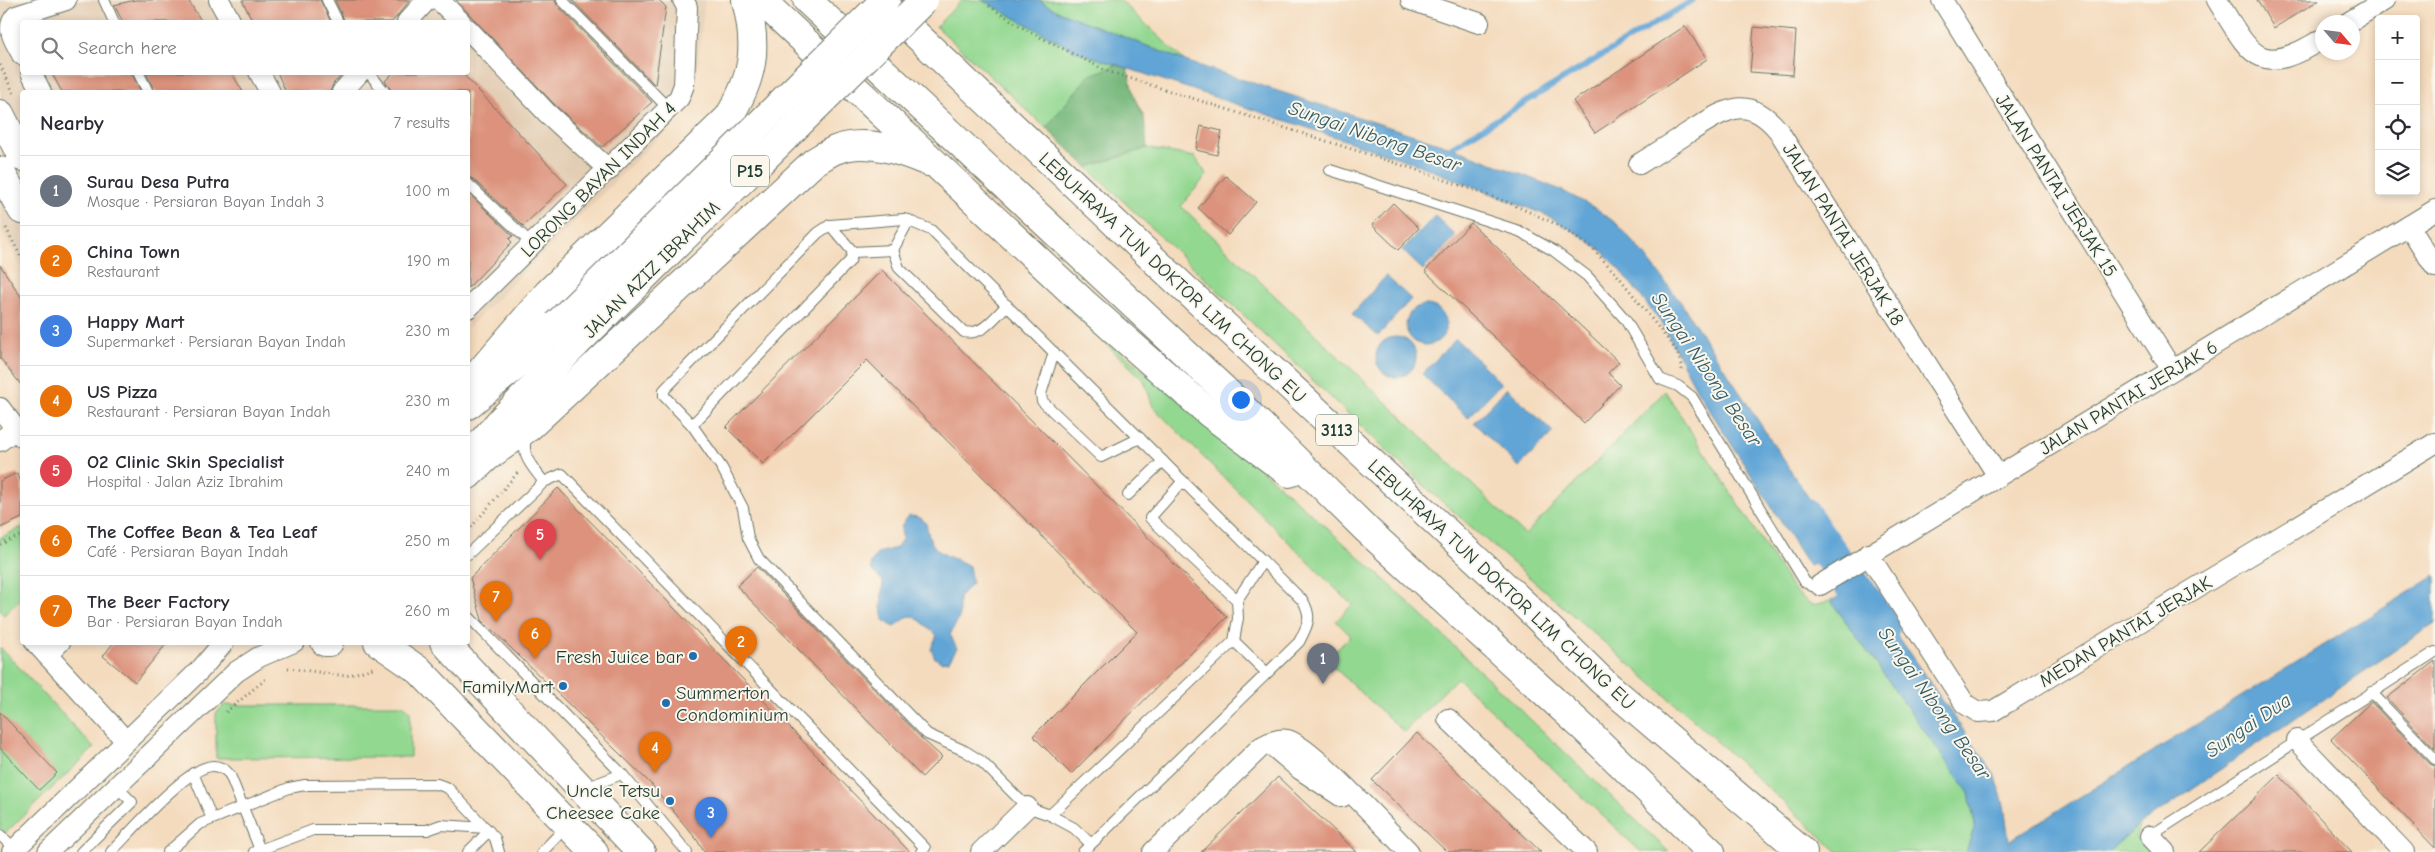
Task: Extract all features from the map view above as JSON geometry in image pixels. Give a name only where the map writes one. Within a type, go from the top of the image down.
[{"type":"main road","points":[[470,384],[548,292],[728,118],[742,95],[751,67],[753,41],[746,0]]},
{"type":"main road","points":[[761,0],[1084,303],[1209,413],[1366,530]]},
{"type":"main road","name":"3113","points":[[807,0],[1232,396],[1366,530],[1586,730],[1712,852]]},
{"type":"main road","name":"LEBUHRAYA TUN DOKTOR LIM CHONG EU","points":[[879,0],[1151,257],[1523,602],[1602,680],[1803,852]]},
{"type":"main road","name":"JALAN AZIZ IBRAHIM","points":[[470,403],[518,364],[885,0]]},
{"type":"main road","name":"JALAN AZIZ IBRAHIM","points":[[470,456],[503,418],[576,344],[924,0]]},
{"type":"main road","points":[[9,108],[20,150]]},
{"type":"main road","points":[[470,473],[487,457],[529,427],[814,162],[836,150],[867,146],[908,154],[941,167]]},
{"type":"main road","points":[[0,171],[13,217]]},
{"type":"main road","points":[[447,645],[641,852]]},
{"type":"main road","points":[[378,654],[420,671],[581,841]]},
{"type":"street","points":[[20,51],[10,29],[10,22],[16,16],[66,0]]},
{"type":"street","points":[[219,0],[230,20]]},
{"type":"street","points":[[409,20],[427,0]]},
{"type":"street","points":[[439,0],[459,20]]},
{"type":"street","name":"LORONG BAYAN INDAH 4","points":[[470,306],[609,170],[679,98],[684,85],[687,7],[683,0]]},
{"type":"street","points":[[1411,0],[1479,23]]},
{"type":"street","name":"JALAN PANTAI JERJAK 15","points":[[1942,0],[2172,370]]},
{"type":"street","points":[[2219,0],[2247,47],[2258,56],[2271,60],[2282,60],[2300,53],[2315,43]]},
{"type":"street","points":[[2360,15],[2384,0]]},
{"type":"street","points":[[470,32],[547,113],[609,170]]},
{"type":"street","points":[[32,75],[40,90]]},
{"type":"street","points":[[261,75],[269,90]]},
{"type":"street","points":[[344,90],[357,75]]},
{"type":"street","name":"JALAN PANTAI JERJAK 18","points":[[1639,164],[1723,111],[1746,108],[1768,118],[1778,130],[1998,476]]},
{"type":"street","name":"JALAN PANTAI JERJAK 6","points":[[1820,584],[2435,210]]},
{"type":"street","points":[[2409,226],[2435,268]]},
{"type":"street","points":[[0,408],[19,433],[0,441]]},
{"type":"street","name":"MEDAN PANTAI JERJAK","points":[[1862,558],[1965,704],[1978,712],[1993,711],[2435,443]]},
{"type":"street","points":[[13,851],[201,669],[221,645]]},
{"type":"street","points":[[48,852],[236,672],[258,656],[286,645]]},
{"type":"street","points":[[48,647],[126,741]]},
{"type":"street","points":[[1448,719],[1587,852]]},
{"type":"street","points":[[1153,852],[1261,748],[1269,743],[1288,740],[1313,755],[1409,852]]},
{"type":"street","points":[[2297,740],[2404,852]]},
{"type":"street","points":[[981,852],[1027,807]]},
{"type":"street","points":[[2150,836],[2165,852]]},
{"type":"lane","points":[[104,0],[113,20]]},
{"type":"lane","points":[[327,0],[337,20]]},
{"type":"lane","points":[[562,0],[669,109]]},
{"type":"lane","points":[[140,75],[147,90]]},
{"type":"lane","points":[[371,75],[383,90]]},
{"type":"lane","points":[[1330,170],[1519,231],[1554,251],[1587,276],[1625,319],[1660,379],[1678,386],[1692,397],[1805,582],[1812,586],[1820,584]]},
{"type":"lane","points":[[470,186],[532,244]]},
{"type":"lane","points":[[853,252],[893,250],[896,248],[909,220]]},
{"type":"lane","points":[[1083,852],[1299,642],[1308,622],[1309,612],[1303,601],[931,230],[909,220],[830,225],[811,240],[663,393],[692,425],[718,461],[743,508],[748,538],[759,559],[927,734],[965,751],[981,761],[1027,807],[1050,815],[1074,828],[1091,844]]},
{"type":"lane","points":[[830,225],[853,252]]},
{"type":"lane","points":[[893,250],[899,268],[964,332],[972,334],[979,332],[1007,305]]},
{"type":"lane","points":[[692,425],[850,262],[853,252]]},
{"type":"lane","points":[[1054,352],[1041,394],[1042,401],[1100,457],[1140,438]]},
{"type":"lane","points":[[529,427],[523,446],[527,461],[544,482]]},
{"type":"lane","points":[[1128,495],[1163,462]]},
{"type":"lane","points":[[470,552],[544,482],[562,474],[925,848],[921,852]]},
{"type":"lane","points":[[1050,815],[1234,640],[1238,618],[1236,600],[1150,518],[1183,481]]},
{"type":"lane","points":[[1236,600],[1263,561]]},
{"type":"lane","points":[[470,618],[622,774],[686,851]]},
{"type":"lane","points":[[1234,640],[1267,673]]},
{"type":"lane","points":[[2150,836],[2435,652]]},
{"type":"lane","points":[[2371,692],[2435,759]]},
{"type":"lane","points":[[111,852],[173,790],[193,773],[213,766],[226,770],[230,775],[243,806],[257,851],[313,830],[427,830],[442,825],[487,830]]},
{"type":"lane","points":[[193,773],[212,819]]},
{"type":"lane","points":[[582,789],[622,774]]},
{"type":"lane","points":[[168,852],[188,832],[212,819],[289,788],[305,785],[437,784],[448,788],[487,830],[497,842],[499,852]]},
{"type":"lane","points":[[80,852],[132,802],[116,786]]},
{"type":"lane","points":[[468,852],[487,830]]},
{"type":"lane","points":[[0,835],[13,851]]},
{"type":"lane","points":[[542,852],[581,841]]},
{"type":"path","points":[[0,65],[9,108]]},
{"type":"path","points":[[13,217],[20,250]]},
{"type":"path","points":[[470,529],[527,461]]},
{"type":"path","points":[[0,544],[20,536]]},
{"type":"path","points":[[284,669],[291,667],[346,676],[378,654]]},
{"type":"path","points":[[225,712],[271,674]]},
{"type":"shaded area","points":[[0,0],[705,0],[693,103],[470,326],[470,90],[20,90],[20,265],[0,226]]},
{"type":"green space","points":[[962,0],[982,0],[1078,52],[1117,65],[1088,77],[1046,128],[936,26]]},
{"type":"green space","points":[[1039,0],[1120,0],[1185,61],[1058,11]]},
{"type":"green space","points":[[1117,65],[1127,68],[1134,97],[1144,117],[1147,148],[1087,167],[1046,128],[1088,76]]},
{"type":"green space","points":[[1147,148],[1195,157],[1207,175],[1181,206],[1525,535],[1665,391],[1795,592],[1812,605],[1831,601],[1969,793],[1975,825],[1966,852],[1838,852],[1688,715],[1432,493],[1087,167]]},
{"type":"green space","points":[[1062,302],[1278,484],[1389,584],[1669,852],[1641,852],[1457,678],[1404,732],[1326,660],[1351,636],[1336,621],[1352,605],[1153,407],[1144,380]]},
{"type":"green space","points":[[20,528],[20,600],[4,615],[0,610],[0,538]]},
{"type":"green space","points":[[0,647],[94,748],[0,838]]},
{"type":"green space","points":[[224,705],[403,705],[410,711],[410,757],[216,758],[216,713]]},
{"type":"green space","points":[[2139,825],[2136,838],[2149,852],[2109,852]]},
{"type":"water","points":[[982,0],[1039,0],[1058,11],[1185,61],[1451,147],[1561,190],[1597,209],[1617,224],[1640,249],[1680,301],[1842,549],[1809,566],[1697,390],[1662,324],[1622,272],[1601,250],[1582,236],[1548,216],[1411,162],[1078,52]]},
{"type":"water","points":[[1435,216],[1456,236],[1423,270],[1402,250]]},
{"type":"water","points":[[1386,276],[1411,299],[1378,336],[1352,314]]},
{"type":"water","points":[[1426,305],[1440,311],[1446,325],[1440,339],[1426,345],[1412,339],[1406,325],[1412,311]]},
{"type":"water","points":[[1396,337],[1410,343],[1416,357],[1410,371],[1396,377],[1382,371],[1376,357],[1382,343]]},
{"type":"water","points":[[1456,339],[1501,383],[1468,418],[1422,374]]},
{"type":"water","points":[[1507,388],[1553,432],[1519,467],[1474,423]]},
{"type":"water","points":[[909,516],[917,517],[925,522],[931,541],[938,550],[969,566],[972,583],[959,597],[959,618],[950,635],[957,648],[949,661],[941,662],[935,658],[931,649],[937,635],[917,618],[909,616],[894,627],[883,620],[881,606],[883,581],[872,571],[871,562],[878,553],[896,548],[903,538],[902,526]]},
{"type":"water","name":"Sungai Dua","points":[[2435,576],[2435,623],[2139,825],[2109,852],[1966,852],[1975,825],[1969,793],[1831,601],[1861,584],[1996,777],[2004,805],[2009,841]]},
{"type":"building","points":[[135,0],[188,0],[201,20],[122,20],[114,5]]},
{"type":"building","points":[[242,0],[320,0],[330,20],[252,20]]},
{"type":"building","points":[[335,0],[410,0],[394,20],[344,20]]},
{"type":"building","points":[[456,0],[555,0],[557,5],[652,102],[602,147],[555,105]]},
{"type":"building","points":[[572,0],[659,0],[666,7],[655,85]]},
{"type":"building","points":[[2257,0],[2319,0],[2274,28]]},
{"type":"building","points":[[1685,26],[1707,59],[1595,133],[1573,101]]},
{"type":"building","points":[[1754,27],[1796,31],[1793,75],[1750,72]]},
{"type":"building","points":[[53,75],[132,75],[140,90],[61,90]]},
{"type":"building","points":[[147,75],[233,75],[242,90],[154,90]]},
{"type":"building","points":[[278,75],[341,75],[333,84],[331,90],[285,90]]},
{"type":"building","points":[[391,75],[464,75],[567,184],[523,226],[470,178],[470,90],[391,90],[385,81]]},
{"type":"building","points":[[1201,126],[1222,131],[1217,155],[1196,150]]},
{"type":"building","points":[[1226,176],[1256,202],[1228,235],[1198,208]]},
{"type":"building","points":[[470,195],[513,236],[509,239],[512,242],[470,286]]},
{"type":"building","points":[[1393,203],[1419,228],[1398,250],[1372,225]]},
{"type":"building","points":[[1471,223],[1619,362],[1608,373],[1620,385],[1584,423],[1425,271]]},
{"type":"building","points":[[0,265],[20,295],[20,383],[0,358]]},
{"type":"building","points":[[882,270],[1227,617],[1071,774],[1033,736],[1137,632],[867,360],[763,464],[726,427]]},
{"type":"building","points":[[17,473],[20,480],[20,519],[0,528],[0,481]]},
{"type":"building","name":"Summerton Condominium","points":[[558,488],[910,852],[704,852],[697,840],[651,784],[482,620],[470,578]]},
{"type":"building","points":[[757,567],[922,739],[942,757],[922,777],[737,586]]},
{"type":"building","points":[[112,645],[166,645],[135,682],[103,656]]},
{"type":"building","points":[[2435,661],[2435,749],[2387,698]]},
{"type":"building","points":[[2371,702],[2430,764],[2435,766],[2435,848],[2331,739]]},
{"type":"building","points":[[0,712],[57,773],[39,790],[0,748]]},
{"type":"building","points":[[1417,733],[1541,852],[1447,852],[1372,780]]},
{"type":"building","points":[[2279,775],[2352,852],[2199,852]]},
{"type":"building","points":[[1278,777],[1357,852],[1201,852]]},
{"type":"waterway","points":[[1445,151],[1693,0]]},
{"type":"waterway","name":"Sungai Nibong Besar","points":[[1802,514],[1882,627]]},
{"type":"place","name":"O2 Clinic Skin Specialist","points":[[540,560]]},
{"type":"place","name":"The Beer Factory","points":[[496,622]]},
{"type":"place","name":"Fresh Juice bar","points":[[693,656]]},
{"type":"place","name":"The Coffee Bean & Tea Leaf","points":[[535,659]]},
{"type":"place","name":"China Town","points":[[741,667]]},
{"type":"place","name":"Surau Desa Putra","points":[[1323,684]]},
{"type":"place","name":"FamilyMart","points":[[563,686]]},
{"type":"place","name":"Summerton Condominium","points":[[666,703]]},
{"type":"place","name":"US Pizza","points":[[655,773]]},
{"type":"place","name":"Uncle Tetsu Cheesee Cake","points":[[670,801]]},
{"type":"place","name":"Happy Mart","points":[[711,838]]}]
